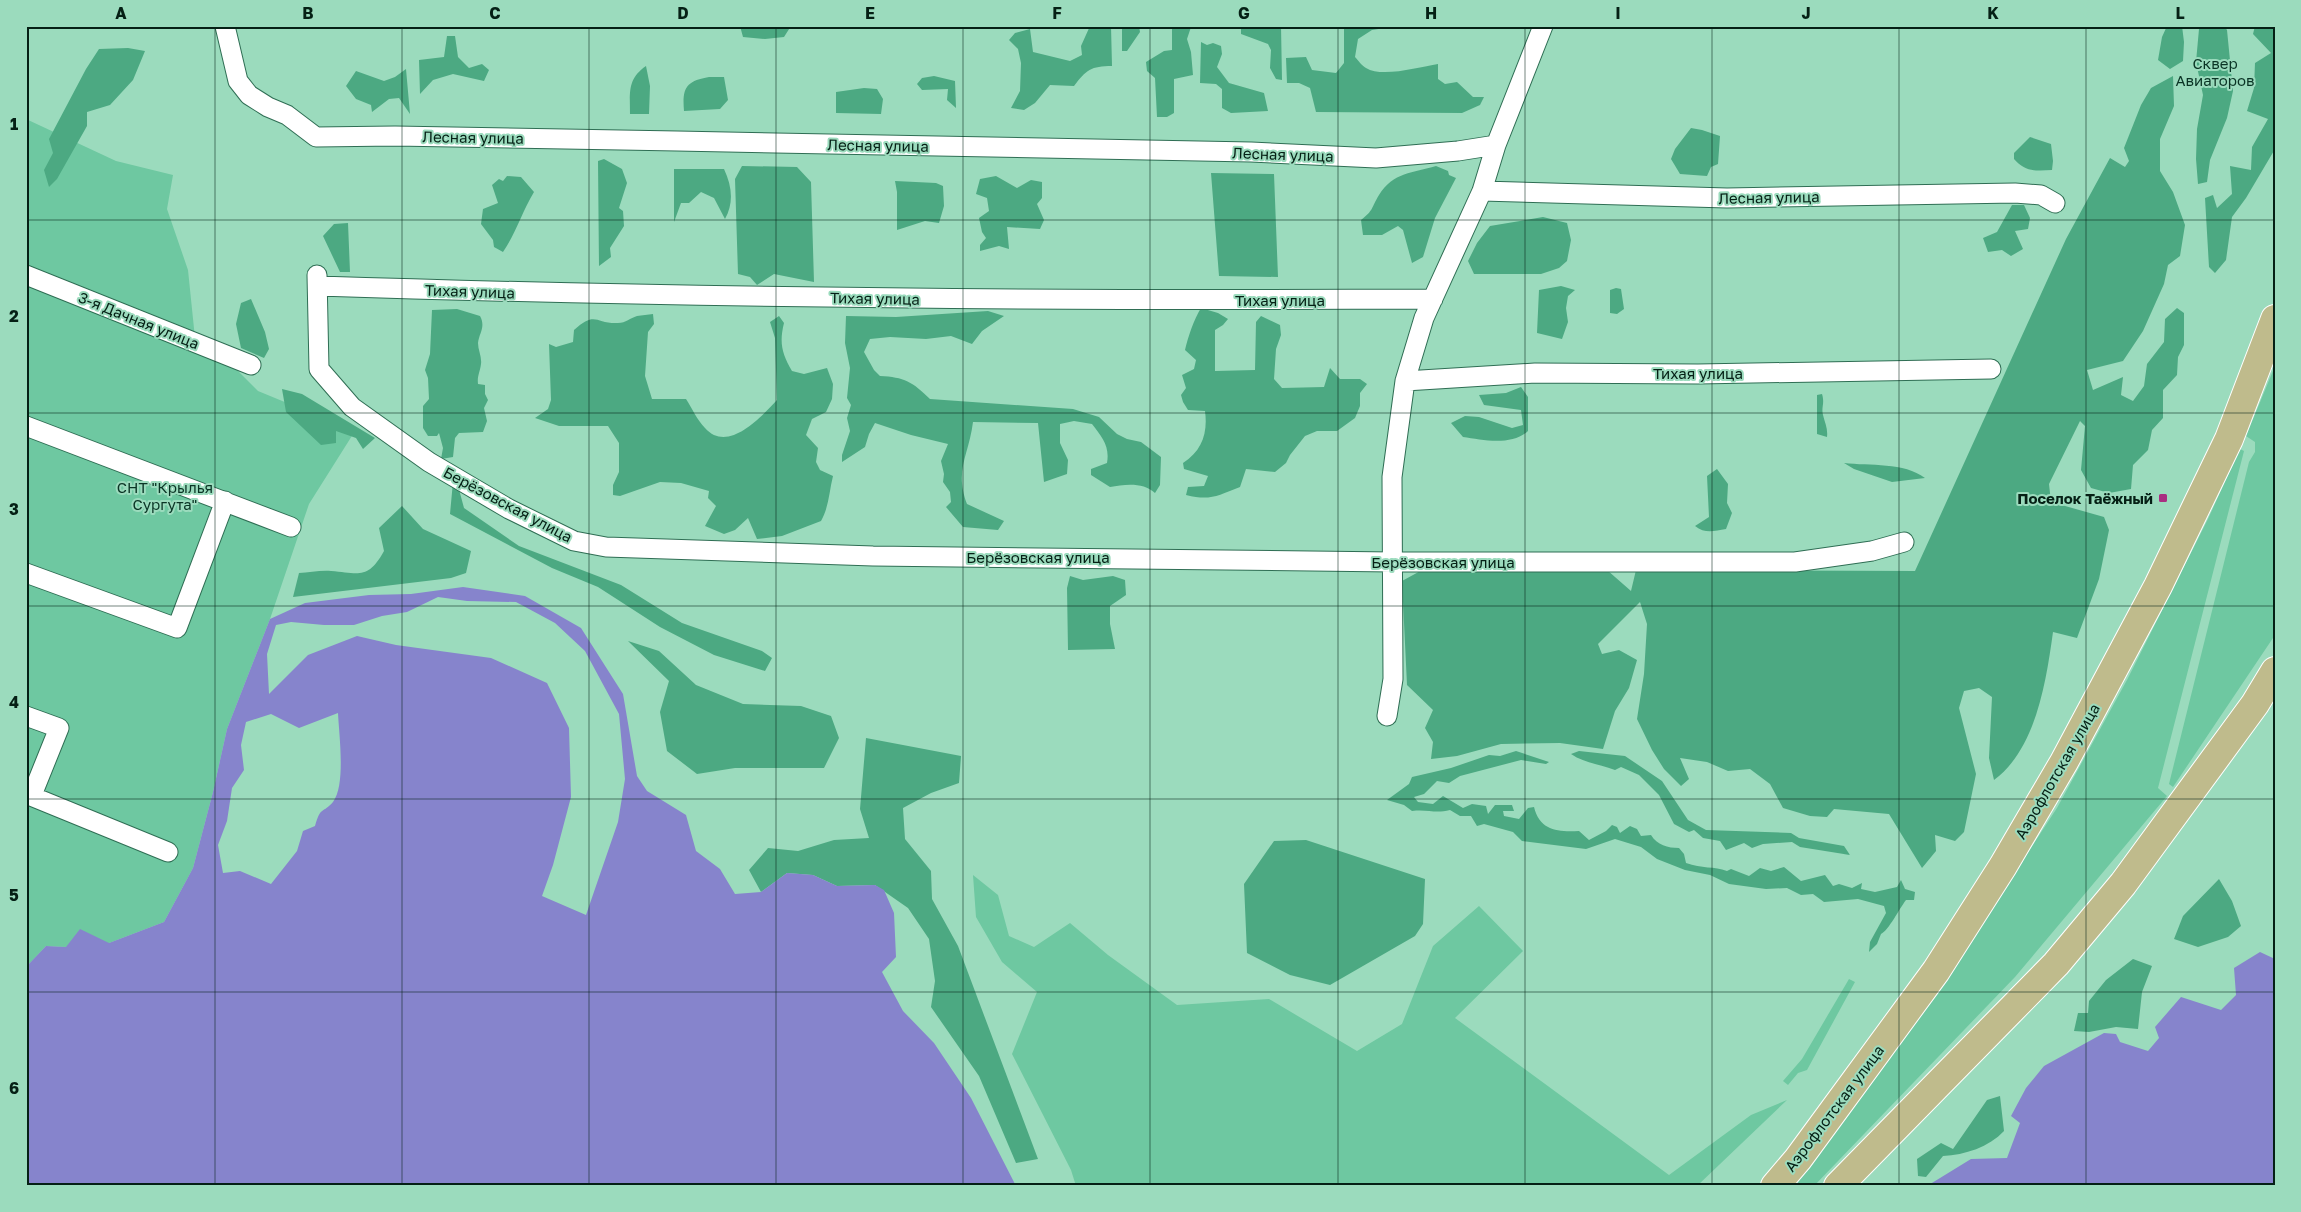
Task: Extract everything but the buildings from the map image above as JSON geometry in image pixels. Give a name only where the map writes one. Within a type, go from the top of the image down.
[{"type":"main road","name":"Аэрофлотская улица","points":[[1775,1186],[1798,1160],[1936,971],[2003,866],[2064,762],[2158,586],[2229,439],[2275,319]]},
{"type":"main road","points":[[1838,1186],[2056,964],[2140,862],[2255,704],[2275,671]]},
{"type":"street","name":"Лесная улица","points":[[225,26],[238,81],[249,95],[287,116],[316,137],[395,136],[687,141],[1232,152],[1376,158],[1496,146]]},
{"type":"street","points":[[1387,716],[1393,679],[1392,477],[1405,381],[1424,318],[1482,191],[1496,146],[1543,26]]},
{"type":"street","name":"Лесная улица","points":[[1482,191],[1727,198],[2015,194],[2041,195],[2055,203]]},
{"type":"street","name":"3-я Дачная улица","points":[[26,276],[251,365]]},
{"type":"street","name":"Тихая улица","points":[[318,280],[535,293],[1135,300],[1433,299]]},
{"type":"street","name":"Берёзовская улица","points":[[318,280],[319,369],[352,407],[429,462],[509,508],[574,541],[606,547],[864,556],[1393,562],[1795,562],[1872,551],[1904,542]]},
{"type":"street","name":"Тихая улица","points":[[1405,381],[1535,373],[1698,374],[1991,369]]},
{"type":"street","points":[[26,426],[291,527]]},
{"type":"street","points":[[26,573],[177,628],[225,501]]},
{"type":"street","points":[[26,716],[59,728],[29,794],[168,852]]},
{"type":"green space","points":[[740,26],[791,26],[784,37],[765,39],[743,37]]},
{"type":"green space","points":[[1090,26],[1111,26],[1112,66],[1090,70],[1074,86],[1050,85],[1035,103],[1024,110],[1011,108],[1020,91],[1021,63],[1018,49],[1009,40],[1015,33],[1030,29],[1033,52],[1070,61],[1082,55],[1081,46]]},
{"type":"green space","points":[[1122,26],[1139,26],[1140,32],[1127,51],[1122,51]]},
{"type":"green space","points":[[1172,26],[1191,27],[1187,39],[1191,52],[1193,75],[1174,79],[1174,113],[1167,117],[1157,117],[1155,78],[1147,71],[1146,62],[1164,51],[1172,50]]},
{"type":"green space","points":[[1241,26],[1281,26],[1282,80],[1276,79],[1270,68],[1271,50],[1268,44],[1241,34]]},
{"type":"green space","points":[[1344,26],[1398,26],[1372,30],[1358,39],[1355,57],[1366,68],[1381,72],[1401,71],[1438,64],[1438,79],[1445,84],[1457,82],[1473,97],[1484,97],[1480,105],[1462,113],[1316,112],[1310,88],[1299,83],[1287,83],[1286,58],[1306,57],[1312,70],[1336,73],[1344,63]]},
{"type":"green space","name":"Сквер Авиаторов","points":[[2167,26],[2182,26],[2184,42],[2183,61],[2170,69],[2158,60],[2162,37]]},
{"type":"green space","name":"Сквер Авиаторов","points":[[2196,26],[2224,26],[2227,30],[2233,91],[2227,118],[2210,160],[2207,182],[2198,184],[2196,159],[2197,129],[2203,95],[2196,62],[2199,29]]},
{"type":"green space","name":"Сквер Авиаторов","points":[[2255,26],[2275,26],[2275,149],[2246,198],[2232,217],[2226,260],[2215,273],[2209,267],[2205,198],[2213,195],[2217,208],[2232,194],[2230,166],[2251,170],[2252,147],[2268,119],[2247,111],[2254,88],[2255,63],[2271,53],[2253,34]]},
{"type":"green space","points":[[447,36],[455,36],[458,57],[469,68],[482,64],[489,70],[484,81],[453,74],[433,80],[420,94],[419,60],[444,57]]},
{"type":"green space","points":[[1201,42],[1207,45],[1213,43],[1221,46],[1222,54],[1217,67],[1229,83],[1264,93],[1268,111],[1231,113],[1222,108],[1222,89],[1216,84],[1200,83]]},
{"type":"green space","points":[[128,48],[145,51],[133,80],[110,105],[87,112],[87,126],[57,179],[49,187],[44,170],[53,153],[49,139],[86,69],[99,49]]},
{"type":"green space","points":[[646,66],[650,86],[649,114],[630,114],[630,93],[633,81],[635,76]]},
{"type":"green space","points":[[406,69],[410,114],[399,98],[389,99],[372,112],[371,105],[356,99],[346,86],[356,71],[384,81],[395,77]]},
{"type":"green space","points":[[934,76],[955,81],[956,108],[947,100],[948,89],[922,90],[917,84],[922,78]]},
{"type":"green space","points":[[2173,76],[2174,106],[2160,139],[2160,171],[2173,192],[2185,225],[2180,256],[2168,265],[2164,284],[2143,331],[2123,361],[2087,370],[2093,390],[2123,377],[2121,395],[2133,401],[2144,386],[2147,364],[2164,342],[2165,319],[2177,308],[2184,313],[2184,345],[2178,357],[2177,375],[2163,390],[2163,418],[2152,430],[2148,450],[2133,465],[2131,489],[2109,493],[2091,488],[2081,470],[2085,426],[2080,421],[2049,484],[2051,502],[2104,517],[2109,530],[2099,579],[2077,638],[2053,632],[2047,672],[2037,713],[2020,751],[2008,767],[1994,780],[1989,758],[1992,697],[1979,688],[1964,691],[1959,708],[1976,774],[1964,832],[1955,841],[1935,835],[1936,851],[1922,868],[1889,814],[1834,809],[1827,817],[1810,816],[1783,808],[1770,784],[1750,769],[1728,771],[1707,762],[1680,758],[1689,779],[1681,786],[1664,769],[1652,750],[1637,719],[1644,674],[1647,624],[1640,602],[1598,644],[1602,654],[1619,650],[1637,660],[1629,688],[1615,711],[1603,749],[1560,743],[1501,744],[1457,756],[1431,759],[1433,742],[1425,728],[1433,710],[1407,685],[1402,581],[1424,569],[1607,570],[1631,591],[1636,570],[1915,571],[2066,239],[2110,158],[2125,167],[2129,161],[2124,148],[2141,105],[2151,88]]},
{"type":"green space","points":[[709,77],[724,77],[728,100],[720,109],[684,111],[684,97],[687,87],[690,83]]},
{"type":"green space","points":[[864,88],[877,89],[883,99],[881,114],[836,113],[836,92]]},
{"type":"green space","name":"CНТ \"Крылья Сургута\"","points":[[26,119],[116,161],[173,175],[167,209],[188,270],[196,348],[230,363],[258,391],[355,431],[309,504],[270,619],[227,729],[193,868],[164,922],[109,943],[66,947],[46,946],[26,967]]},
{"type":"green space","points":[[1691,128],[1720,136],[1718,164],[1711,167],[1707,176],[1680,174],[1671,159],[1675,149]]},
{"type":"green space","points":[[2030,137],[2051,144],[2052,170],[2027,168],[2014,159],[2014,153]]},
{"type":"green space","points":[[604,159],[622,169],[627,183],[619,208],[623,211],[624,226],[610,248],[611,257],[599,266],[598,161]]},
{"type":"green space","points":[[742,166],[797,167],[811,182],[814,282],[774,274],[757,285],[750,277],[738,274],[735,179]]},
{"type":"green space","points":[[1436,166],[1448,171],[1449,175],[1456,178],[1435,218],[1423,257],[1412,263],[1403,230],[1398,226],[1382,235],[1363,235],[1361,220],[1370,211],[1385,187],[1404,174]]},
{"type":"green space","points":[[674,169],[724,169],[731,194],[730,207],[725,219],[714,198],[701,192],[689,203],[681,203],[674,222]]},
{"type":"green space","points":[[1211,173],[1274,174],[1278,277],[1219,276]]},
{"type":"green space","points":[[507,176],[521,177],[534,192],[503,252],[494,247],[493,240],[481,224],[483,209],[498,203],[492,185],[499,179],[503,181]]},
{"type":"green space","points":[[996,176],[1017,188],[1031,180],[1042,182],[1042,198],[1037,204],[1044,220],[1040,229],[1007,227],[1009,249],[999,246],[980,251],[980,245],[986,238],[982,232],[979,218],[989,211],[987,198],[976,194],[980,179]]},
{"type":"green space","points":[[895,181],[936,183],[943,186],[944,206],[939,223],[925,221],[897,230],[897,192]]},
{"type":"green space","points":[[2012,205],[2024,205],[2030,218],[2028,229],[2015,231],[2023,249],[2011,256],[2002,250],[1988,252],[1983,238],[1997,232]]},
{"type":"green space","points":[[1543,217],[1567,223],[1571,240],[1567,261],[1559,268],[1541,274],[1474,274],[1468,261],[1477,243],[1490,226]]},
{"type":"green space","points":[[348,223],[350,272],[340,272],[323,236],[334,224]]},
{"type":"green space","points":[[1561,286],[1575,290],[1568,296],[1566,308],[1568,322],[1562,339],[1537,333],[1539,290]]},
{"type":"green space","points":[[1621,289],[1624,309],[1617,314],[1610,313],[1610,290]]},
{"type":"green space","points":[[251,299],[265,332],[269,349],[264,358],[241,348],[236,324],[241,303]]},
{"type":"green space","points":[[1201,308],[1218,313],[1228,319],[1215,330],[1215,371],[1255,370],[1256,322],[1261,316],[1280,325],[1281,335],[1276,349],[1274,379],[1282,388],[1324,387],[1330,368],[1340,379],[1360,379],[1367,384],[1360,393],[1360,406],[1355,418],[1337,431],[1317,431],[1305,436],[1286,463],[1275,472],[1246,469],[1240,487],[1219,495],[1201,498],[1186,495],[1188,487],[1204,486],[1208,476],[1184,469],[1183,463],[1195,453],[1202,441],[1206,427],[1205,411],[1188,410],[1181,395],[1186,388],[1182,375],[1194,369],[1196,360],[1185,350]]},
{"type":"green space","points":[[457,309],[480,316],[482,320],[478,343],[481,367],[478,384],[485,385],[485,394],[488,400],[484,408],[487,421],[483,432],[459,433],[455,438],[453,457],[441,459],[443,448],[439,433],[437,436],[428,436],[423,428],[423,406],[429,399],[428,378],[425,370],[430,354],[432,310]]},
{"type":"green space","points":[[988,311],[1004,316],[982,331],[972,344],[951,336],[926,339],[890,337],[870,339],[864,352],[874,370],[880,376],[902,379],[918,388],[930,399],[1073,409],[1099,417],[1117,434],[1127,439],[1141,442],[1161,457],[1160,485],[1155,493],[1151,489],[1140,485],[1110,487],[1091,475],[1091,469],[1107,463],[1106,447],[1092,424],[1074,421],[1060,424],[1060,443],[1068,460],[1067,474],[1044,482],[1038,423],[973,422],[962,472],[963,492],[967,504],[1004,521],[998,530],[963,527],[946,507],[951,502],[950,492],[943,482],[944,474],[941,461],[948,444],[911,435],[875,423],[865,447],[842,462],[842,455],[850,431],[847,418],[851,405],[847,398],[850,368],[845,343],[846,316],[896,317]]},
{"type":"green space","points":[[653,314],[654,324],[648,332],[645,376],[652,399],[686,399],[702,425],[714,435],[724,437],[744,430],[777,400],[775,338],[770,322],[779,316],[784,323],[782,348],[792,371],[804,374],[827,368],[833,384],[832,399],[826,412],[812,419],[806,435],[818,448],[816,462],[820,470],[833,476],[827,505],[821,521],[782,536],[757,539],[748,518],[735,530],[724,534],[705,526],[716,506],[708,498],[709,491],[681,483],[660,482],[620,496],[613,495],[613,485],[619,472],[619,443],[608,426],[559,426],[535,418],[548,409],[551,400],[549,344],[556,347],[573,342],[574,330],[592,319],[610,323],[621,323],[637,316]]},
{"type":"green space","points":[[2275,366],[2275,635],[2173,787],[2169,784],[2249,462],[2255,452],[2255,442],[2246,436]]},
{"type":"green space","points":[[1521,387],[1528,397],[1528,431],[1521,436],[1514,439],[1497,441],[1463,437],[1451,423],[1465,416],[1479,417],[1512,428],[1523,425],[1521,410],[1484,405],[1479,395],[1506,393]]},
{"type":"green space","points":[[282,389],[302,394],[375,438],[363,449],[356,438],[336,431],[336,443],[321,445],[286,412]]},
{"type":"green space","points":[[1822,394],[1827,437],[1817,434],[1817,395]]},
{"type":"green space","points":[[2240,449],[2244,451],[2158,788],[2167,796],[2015,977],[1814,1186],[1788,1186],[1827,1139],[1927,1007],[2057,808],[2127,680],[2208,519]]},
{"type":"green space","points":[[1844,463],[1897,467],[1907,469],[1925,478],[1892,482],[1854,469]]},
{"type":"green space","points":[[1717,469],[1728,484],[1727,503],[1732,513],[1726,529],[1706,531],[1695,526],[1709,517],[1707,476]]},
{"type":"green space","points":[[454,471],[464,508],[519,546],[621,585],[682,623],[762,651],[772,658],[765,671],[714,655],[660,627],[598,587],[552,568],[450,514]]},
{"type":"green space","points":[[402,506],[423,529],[471,551],[466,573],[451,578],[293,597],[299,573],[327,571],[362,573],[373,567],[384,551],[379,528]]},
{"type":"green space","points":[[1070,576],[1083,580],[1113,576],[1125,580],[1126,595],[1110,606],[1110,624],[1115,649],[1068,650],[1067,588]]},
{"type":"green space","points":[[628,641],[659,651],[696,685],[743,704],[801,706],[831,716],[839,738],[824,768],[735,768],[697,774],[667,751],[660,712],[669,681]]},
{"type":"green space","points":[[866,738],[961,756],[959,783],[931,793],[903,808],[905,839],[931,871],[932,899],[958,946],[1038,1159],[1016,1163],[979,1076],[931,1007],[935,981],[929,939],[908,908],[875,885],[837,886],[813,875],[787,873],[761,892],[749,870],[768,848],[798,851],[834,840],[869,838],[860,809]]},
{"type":"green space","points":[[1516,751],[1549,762],[1546,764],[1521,760],[1460,776],[1449,783],[1437,781],[1424,794],[1414,797],[1418,802],[1433,804],[1443,796],[1463,808],[1472,804],[1486,806],[1488,814],[1495,805],[1512,805],[1514,811],[1503,811],[1504,816],[1519,819],[1528,808],[1534,807],[1537,815],[1545,825],[1557,830],[1579,831],[1589,840],[1606,831],[1612,825],[1617,827],[1620,833],[1630,826],[1637,829],[1641,836],[1651,835],[1663,845],[1679,848],[1684,854],[1686,863],[1727,871],[1731,869],[1749,876],[1760,868],[1771,871],[1784,867],[1801,881],[1825,875],[1833,886],[1839,884],[1852,888],[1862,883],[1861,889],[1875,892],[1897,887],[1901,880],[1905,889],[1915,892],[1914,900],[1906,900],[1891,924],[1881,934],[1877,944],[1869,952],[1870,942],[1886,913],[1884,906],[1858,899],[1824,902],[1813,894],[1801,895],[1787,888],[1766,889],[1729,884],[1710,875],[1685,870],[1657,859],[1641,847],[1615,839],[1586,849],[1522,841],[1513,832],[1484,824],[1477,826],[1471,816],[1460,816],[1450,810],[1440,812],[1412,811],[1404,805],[1387,800],[1409,784],[1412,777],[1451,768],[1489,755],[1500,756]]},
{"type":"green space","points":[[1579,751],[1625,756],[1662,781],[1688,820],[1706,830],[1791,833],[1799,838],[1844,846],[1850,855],[1800,847],[1792,842],[1763,844],[1752,848],[1744,843],[1726,850],[1720,841],[1703,838],[1694,830],[1689,832],[1674,824],[1659,795],[1639,775],[1621,767],[1615,770],[1571,754]]},
{"type":"green space","points":[[1306,840],[1425,879],[1423,924],[1415,936],[1330,985],[1290,975],[1247,953],[1244,884],[1274,841]]},
{"type":"green space","points":[[973,875],[998,895],[1009,936],[1034,947],[1070,923],[1108,955],[1177,1005],[1269,999],[1357,1051],[1402,1024],[1433,946],[1479,906],[1523,951],[1455,1018],[1669,1175],[1751,1115],[1787,1100],[1697,1186],[1076,1186],[1071,1170],[1012,1054],[1037,992],[1002,962],[976,917]]},
{"type":"green space","points":[[2219,879],[2232,901],[2241,926],[2228,937],[2198,947],[2174,939],[2183,916]]},
{"type":"green space","points":[[2133,959],[2152,966],[2142,992],[2138,1029],[2116,1027],[2089,1032],[2074,1031],[2078,1013],[2088,1013],[2089,1001],[2106,980]]},
{"type":"green space","points":[[1849,979],[1855,982],[1807,1070],[1798,1073],[1788,1085],[1783,1081],[1802,1059]]},
{"type":"green space","points":[[2000,1096],[2004,1131],[1998,1137],[1976,1149],[1960,1154],[1943,1156],[1926,1177],[1918,1176],[1917,1159],[1941,1143],[1953,1149],[1987,1100]]},
{"type":"shaded area","points":[[463,587],[525,596],[581,628],[623,694],[637,776],[647,791],[686,815],[696,851],[720,869],[735,894],[761,892],[787,873],[813,875],[837,886],[875,885],[884,890],[894,913],[896,957],[882,972],[903,1011],[934,1043],[971,1098],[1016,1186],[26,1186],[26,967],[46,946],[66,947],[80,929],[109,943],[164,922],[193,868],[227,729],[270,619],[305,603],[369,595],[411,594]],"holes":[[[438,597],[467,601],[516,602],[555,623],[585,651],[619,714],[625,779],[618,822],[586,915],[542,896],[553,865],[571,797],[569,728],[547,683],[491,658],[396,645],[357,636],[308,655],[269,694],[267,654],[276,625],[291,622],[354,625],[382,616],[407,612]],[[338,713],[341,772],[337,794],[333,802],[321,812],[315,826],[303,831],[297,851],[271,884],[240,871],[223,873],[218,845],[227,821],[232,788],[244,770],[241,745],[246,722],[271,714],[299,728]]]},
{"type":"shaded area","points":[[2260,952],[2275,959],[2275,1186],[1927,1186],[1971,1159],[2007,1158],[2020,1123],[2011,1116],[2026,1088],[2044,1066],[2104,1033],[2116,1034],[2120,1042],[2148,1051],[2159,1038],[2155,1027],[2181,997],[2221,1010],[2236,995],[2234,968]]},
{"type":"place","name":"Поселок Таёжный","points":[[2163,498]]}]
